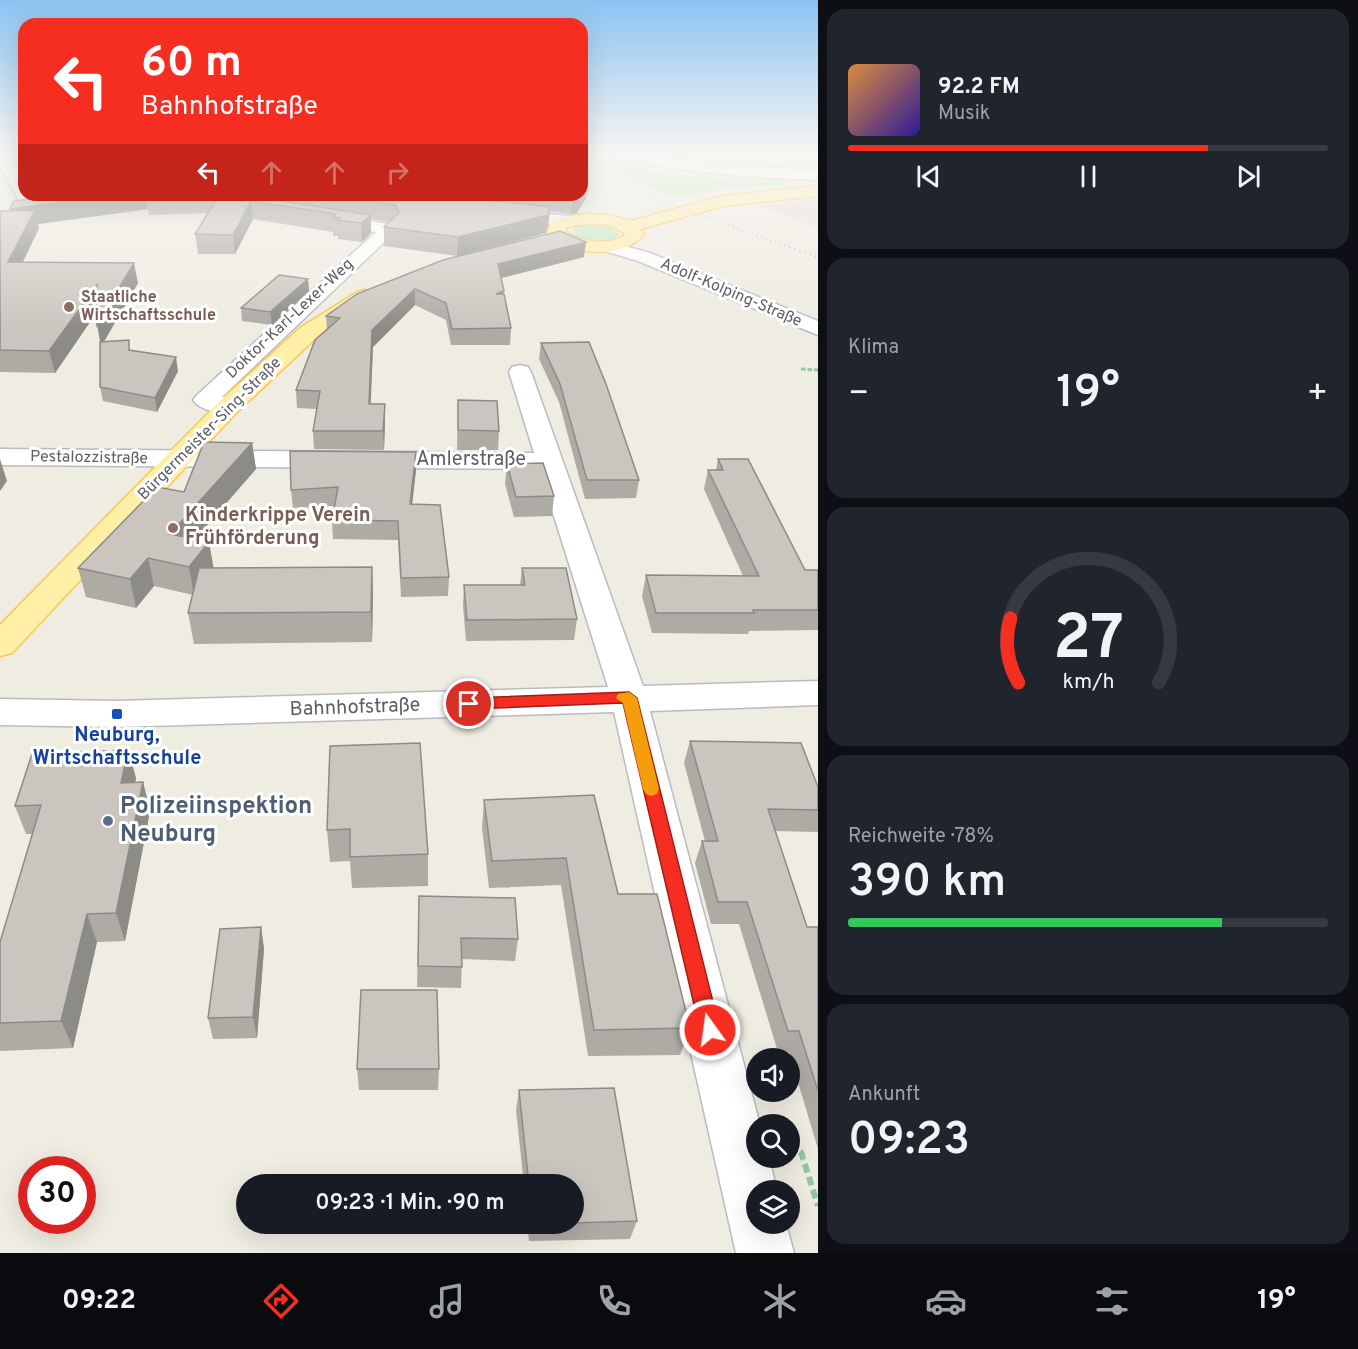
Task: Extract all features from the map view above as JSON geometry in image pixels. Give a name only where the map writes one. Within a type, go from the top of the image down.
[{"type":"main road","points":[[537,243],[561,230],[593,219],[627,229],[689,211]]},
{"type":"main road","points":[[561,230],[584,245],[607,246],[619,244],[627,229]]},
{"type":"main road","name":"Bürgermeister-Sing-Straße","points":[[0,645],[228,407],[308,333],[350,303],[385,285]]},
{"type":"street","points":[[11,213],[28,211]]},
{"type":"street","points":[[487,213],[561,230]]},
{"type":"street","name":"Doktor-Karl-Lexer-Weg","points":[[228,407],[204,400],[389,229],[310,217]]},
{"type":"street","name":"Adolf-Kolping-Straße","points":[[627,229],[644,257]]},
{"type":"street","name":"Adolf-Kolping-Straße","points":[[607,246],[644,257],[818,329]]},
{"type":"street","name":"Amlerstraße","points":[[520,372],[629,698],[747,1180]]},
{"type":"street","name":"Pestalozzistraße","points":[[0,457],[178,459]]},
{"type":"street","name":"Amlerstraße","points":[[178,459],[548,461]]},
{"type":"street","name":"Bahnhofstraße","points":[[0,712],[151,714],[818,693]]},
{"type":"street","points":[[760,1234],[765,1253]]},
{"type":"path","points":[[801,369],[818,369]]},
{"type":"path","points":[[800,1151],[818,1206]]},
{"type":"shaded area","points":[[774,211],[818,211],[818,228]]},
{"type":"green space","points":[[593,224],[613,228],[620,235],[609,240],[596,241],[577,236],[572,232],[575,227]]},
{"type":"building","points":[[0,211],[34,211],[8,262],[134,263],[97,325],[97,285],[49,351],[0,350]]},
{"type":"building","points":[[209,211],[245,211],[233,235],[195,234]]},
{"type":"building","points":[[319,211],[348,211],[371,215],[361,223],[337,220],[340,218],[333,217],[336,214]]},
{"type":"building","points":[[549,211],[548,215],[458,237],[384,227],[399,212]]},
{"type":"building","points":[[560,231],[586,242],[498,264],[504,291],[496,294],[504,294],[511,328],[452,329],[446,303],[415,289],[372,330],[369,404],[385,404],[383,431],[313,431],[320,391],[296,390],[315,340],[340,318],[326,316],[357,294],[443,260]]},
{"type":"building","points":[[279,275],[308,279],[270,312],[241,308]]},
{"type":"building","points":[[129,340],[129,350],[176,357],[155,398],[100,387],[100,342]]},
{"type":"building","points":[[589,342],[639,480],[587,480],[560,384],[541,343]]},
{"type":"building","points":[[458,400],[497,401],[499,431],[458,430]]},
{"type":"building","points":[[204,442],[252,443],[170,534],[209,542],[189,567],[148,558],[130,579],[78,568],[157,487],[184,492]]},
{"type":"building","points":[[290,451],[416,452],[410,504],[440,505],[449,577],[401,578],[398,521],[332,520],[338,487],[291,490]]},
{"type":"building","points":[[718,459],[748,459],[805,570],[818,570],[818,610],[753,610],[754,613],[656,613],[646,575],[759,576],[708,470],[723,470]]},
{"type":"building","points":[[543,463],[554,496],[516,497],[507,464]]},
{"type":"building","points":[[372,567],[371,612],[188,613],[199,568]]},
{"type":"building","points":[[522,568],[566,568],[577,619],[467,620],[464,585],[525,585]]},
{"type":"building","points":[[690,741],[801,743],[818,787],[818,810],[768,809],[807,927],[818,927],[818,1091],[799,1031],[788,1031],[747,902],[718,902],[702,841],[718,841]]},
{"type":"building","points":[[420,743],[428,854],[350,857],[350,829],[327,830],[330,746]]},
{"type":"building","points":[[128,750],[121,783],[143,782],[116,913],[87,914],[61,1021],[0,1023],[0,942],[41,805],[15,806],[32,754]]},
{"type":"building","points":[[594,795],[618,894],[657,894],[690,1028],[594,1030],[566,858],[492,861],[484,800]]},
{"type":"building","points":[[419,896],[515,898],[518,939],[461,938],[462,967],[418,966]]},
{"type":"building","points":[[261,927],[253,1017],[208,1018],[220,929]]},
{"type":"building","points":[[361,990],[437,990],[439,1069],[357,1069]]},
{"type":"building","points":[[614,1088],[637,1221],[584,1223],[584,1174],[528,1174],[519,1090]]},
{"type":"railway","points":[[690,211],[793,248]]},
{"type":"railway","points":[[789,247],[818,257]]},
{"type":"slow traffic","points":[[623,698],[629,698],[651,789]]},
{"type":"place","name":"Staatliche Wirtschaftsschule","points":[[69,307]]},
{"type":"place","name":"Kinderkrippe Verein Frühförderung","points":[[173,528]]},
{"type":"place","name":"Neuburg, Wirtschaftsschule","points":[[117,714]]},
{"type":"place","name":"Polizeiinspektion Neuburg","points":[[108,821]]},
{"type":"route","points":[[469,704],[629,698],[710,1030]]}]
